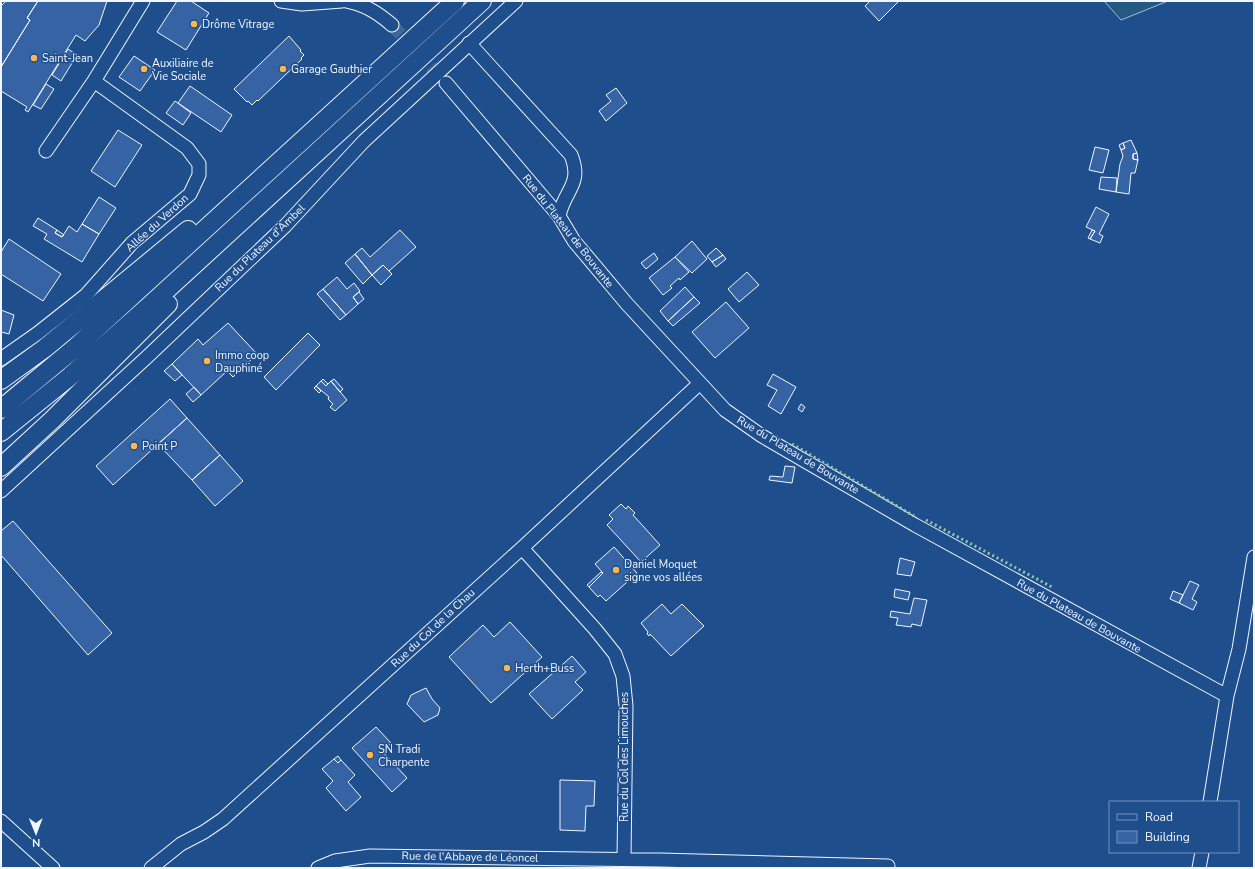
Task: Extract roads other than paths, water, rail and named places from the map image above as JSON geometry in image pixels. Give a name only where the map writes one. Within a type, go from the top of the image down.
[{"type":"highway","points":[[1,409],[76,347],[455,1]]},
{"type":"highway","points":[[1,432],[68,378],[144,311],[482,1]]},
{"type":"highway","points":[[1,380],[45,348],[121,286],[441,14]]},
{"type":"highway","points":[[1,467],[57,415],[354,117]]},
{"type":"street","points":[[46,151],[94,81],[142,1]]},
{"type":"street","points":[[281,1],[302,4],[342,1]]},
{"type":"street","points":[[346,1],[361,4],[377,11],[392,25]]},
{"type":"street","name":"Rue du Plateau d'Ambel","points":[[1,491],[147,357],[279,231],[364,142],[516,1]]},
{"type":"street","points":[[469,43],[571,155],[576,167],[575,181],[561,206],[559,216]]},
{"type":"street","name":"Allée du Verdon","points":[[1,359],[38,333],[86,295],[132,243],[190,194],[199,175],[199,164],[187,148],[94,81]]},
{"type":"street","name":"Rue du Plateau de Bouvante","points":[[446,83],[559,216],[574,242],[699,384],[725,410],[762,436],[914,525],[1227,696]]},
{"type":"street","name":"Rue du Col de la Chau","points":[[155,866],[181,844],[204,832],[222,819],[522,548],[699,384]]},
{"type":"street","name":"Rue du Col des Limouches","points":[[522,548],[608,644],[619,664],[624,684],[626,706],[624,859]]},
{"type":"street","points":[[1210,801],[1227,696],[1239,649],[1254,557]]},
{"type":"street","points":[[1,822],[53,868]]},
{"type":"street","points":[[1199,868],[1202,853]]},
{"type":"street","name":"Rue de l'Abbaye de Léoncel","points":[[318,868],[335,861],[370,856],[624,859],[660,864],[888,866]]},
{"type":"tunnel","points":[[392,25],[445,82]]},
{"type":"place","name":"Drôme Vitrage","points":[[194,24]]},
{"type":"place","name":"Saint-Jean","points":[[34,58]]},
{"type":"place","name":"Auxiliaire de Vie Sociale","points":[[144,69]]},
{"type":"place","name":"Garage Gauthier","points":[[283,69]]},
{"type":"place","name":"Immo coop Dauphiné","points":[[207,361]]},
{"type":"place","name":"Point P","points":[[134,446]]},
{"type":"place","name":"Daniel Moquet signe vos allées","points":[[616,570]]},
{"type":"place","name":"Herth+Buss","points":[[507,668]]},
{"type":"place","name":"SN Tradi Charpente","points":[[370,755]]}]
